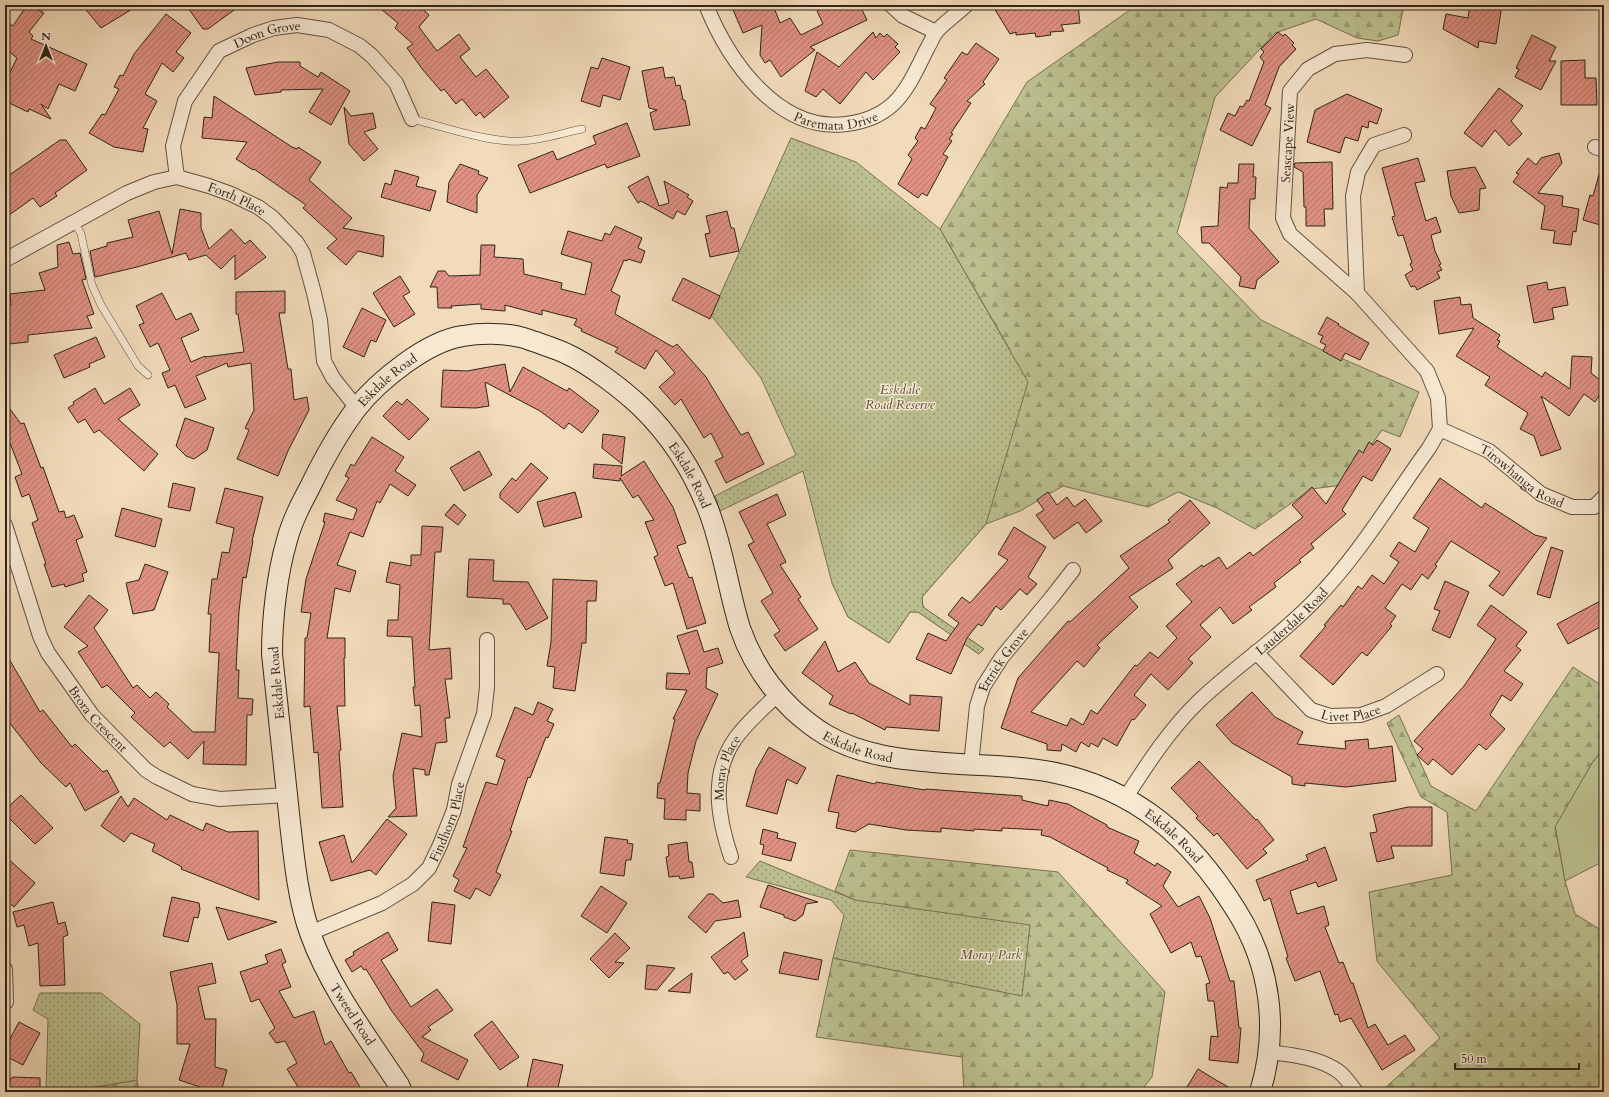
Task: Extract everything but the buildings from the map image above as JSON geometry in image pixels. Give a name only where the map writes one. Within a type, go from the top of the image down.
[{"type":"street","name":"Paremata Drive","points":[[706,5],[726,45],[762,91],[781,108],[798,118],[827,124],[853,123],[869,119],[892,105],[902,94],[936,32],[966,5]]},
{"type":"street","points":[[891,5],[904,16],[936,32]]},
{"type":"street","name":"Doon Grove","points":[[177,177],[173,146],[185,100],[219,51],[253,35],[274,28],[297,25],[329,30],[360,46],[372,56],[396,84],[412,119]]},
{"type":"street","name":"Seascape View","points":[[1404,56],[1367,50],[1335,54],[1308,69],[1290,91],[1283,218],[1290,234],[1357,293],[1427,371],[1438,398],[1440,429]]},
{"type":"street","points":[[1357,293],[1353,196],[1358,172],[1374,144],[1404,135]]},
{"type":"street","name":"Forth Place","points":[[5,260],[127,193],[154,182],[177,177],[231,194],[258,208],[272,218],[297,243],[303,252],[320,320],[324,361],[333,378],[357,408]]},
{"type":"street","name":"Eskdale Road","points":[[310,933],[300,890],[287,795],[272,654],[272,625],[283,557],[296,514],[322,464],[357,408],[388,377],[411,359],[435,345],[460,336],[492,335],[520,337],[567,354],[605,378],[641,407],[677,450],[696,482],[715,530],[740,629],[751,655],[777,695],[806,721],[822,733],[859,750],[874,754],[971,765],[1020,767],[1081,779],[1126,797],[1158,819],[1182,840],[1207,867],[1244,924],[1262,965],[1270,1008],[1269,1052],[1260,1092]]},
{"type":"street","name":"Tirowhanga Road","points":[[1440,429],[1489,451],[1541,494],[1572,507],[1594,507],[1604,497]]},
{"type":"street","name":"Lauderdale Road","points":[[1126,797],[1147,764],[1198,702],[1256,652],[1285,630],[1316,600],[1352,559],[1430,448],[1440,429]]},
{"type":"street","name":"Brora Crescent","points":[[5,525],[40,636],[48,653],[92,715],[146,770],[173,786],[192,794],[205,797],[220,799],[287,795]]},
{"type":"street","name":"Ettrick Grove","points":[[971,765],[977,706],[983,687],[1002,657],[1052,597],[1072,570]]},
{"type":"street","name":"Findhorn Place","points":[[310,933],[382,903],[413,884],[429,868],[440,846],[454,810],[459,784],[484,714],[487,687],[487,640]]},
{"type":"street","name":"Livet Place","points":[[1256,652],[1311,710],[1330,716],[1361,715],[1386,706],[1437,674]]},
{"type":"street","name":"Moray Place","points":[[731,857],[720,814],[718,791],[721,768],[727,751],[735,738],[750,720],[777,695]]},
{"type":"street","name":"Tweed Road","points":[[310,933],[321,961],[334,984],[402,1092]]},
{"type":"street","points":[[5,969],[6,1002]]},
{"type":"street","points":[[1269,1052],[1296,1055],[1317,1061],[1338,1071],[1356,1092]]},
{"type":"lane","points":[[412,119],[509,141],[535,140],[582,129]]},
{"type":"lane","points":[[74,222],[81,234],[92,285],[101,305],[138,366],[148,375]]},
{"type":"green space","points":[[1137,5],[1404,5],[1398,35],[1378,41],[1357,38],[1316,19],[1275,33],[1215,97],[1177,233],[1261,320],[1320,349],[1419,392],[1400,437],[1382,430],[1343,485],[1311,489],[1255,529],[1217,508],[1178,492],[1148,507],[1063,486],[1020,511],[986,524],[922,597],[923,607],[984,649],[979,654],[918,612],[910,612],[889,643],[848,617],[832,583],[1010,350],[940,229],[1027,82]]},
{"type":"green space","name":"Eskdale Road Reserve","points":[[791,138],[856,162],[940,229],[1028,382],[986,524],[922,597],[923,607],[984,649],[979,654],[918,612],[910,612],[889,643],[848,617],[832,583],[803,471],[720,511],[715,496],[796,455],[761,378],[711,315]]},
{"type":"green space","points":[[1573,667],[1604,687],[1604,748],[1592,763],[1555,827],[1565,881],[1575,914],[1604,932],[1604,1092],[1386,1092],[1385,1088],[1440,1038],[1377,961],[1369,892],[1452,875],[1447,812],[1421,797],[1387,723],[1399,715],[1431,786],[1476,811]]},
{"type":"green space","points":[[1604,748],[1604,861],[1565,881],[1555,826],[1592,763]]},
{"type":"green space","points":[[850,850],[1058,872],[1165,992],[1152,1077],[1140,1092],[964,1092],[962,1057],[816,1037],[833,958],[1022,995],[855,900],[835,891]]},
{"type":"green space","name":"Moray Park","points":[[760,861],[855,900],[1030,925],[1022,996],[833,958],[844,915],[831,900],[746,877]]},
{"type":"green space","points":[[40,993],[101,993],[140,1024],[137,1080],[66,1092],[46,1092],[48,1019],[33,1010]]},
{"type":"green space","points":[[137,1080],[139,1092],[66,1092]]}]
